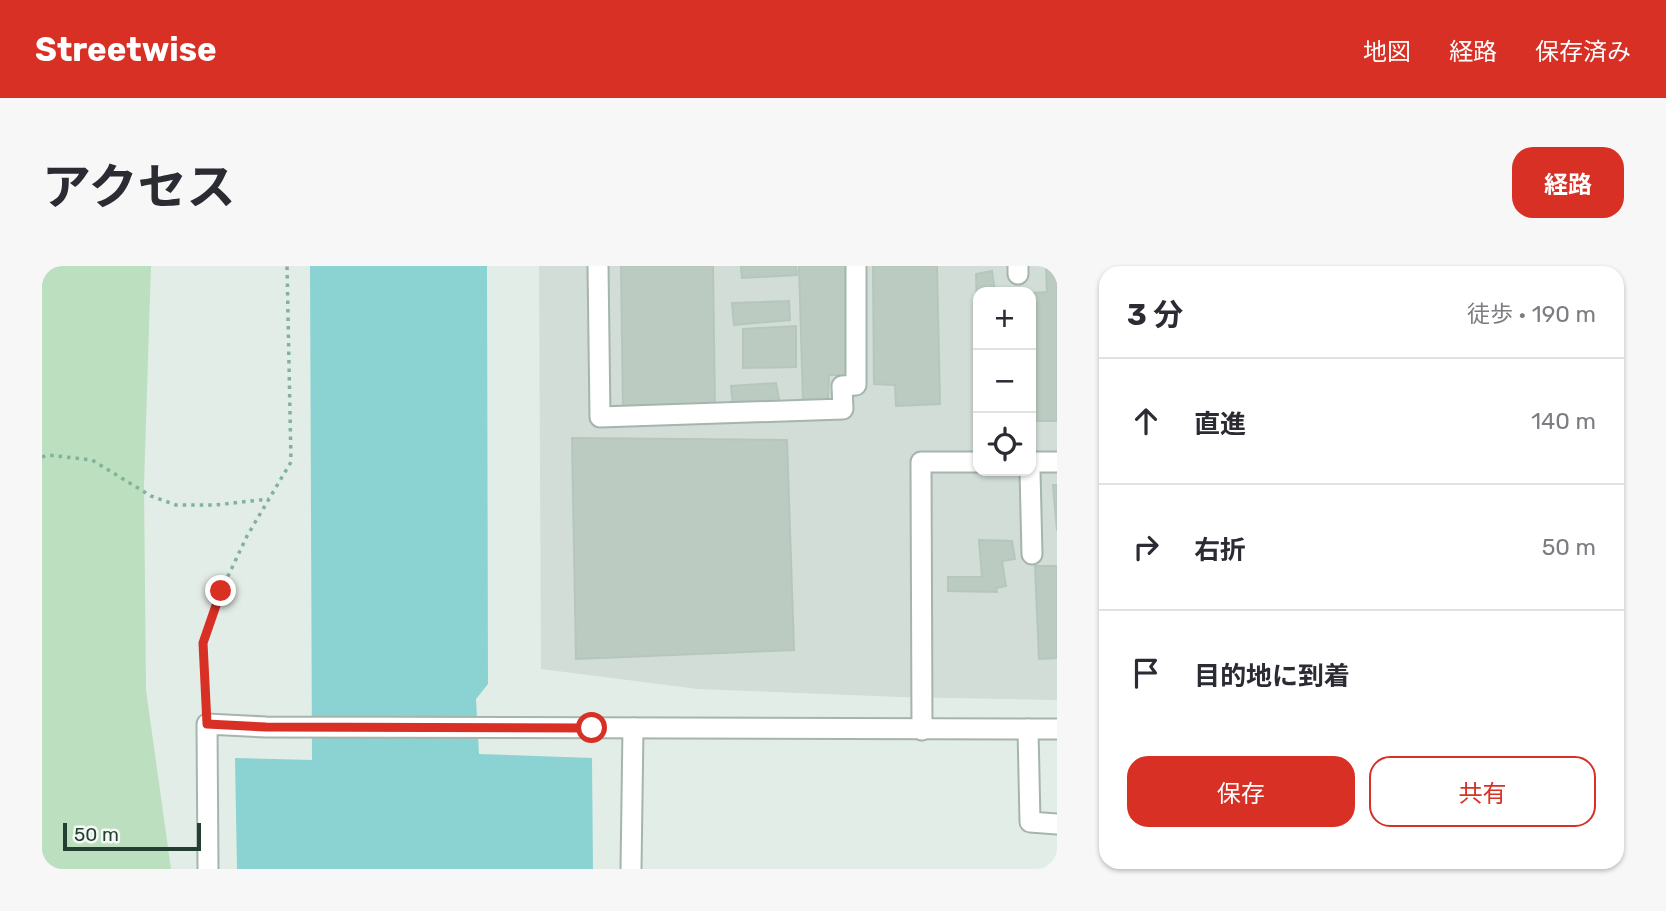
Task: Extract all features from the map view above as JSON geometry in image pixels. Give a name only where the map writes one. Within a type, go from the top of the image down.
[{"type":"street","points":[[598,266],[600,417],[843,409],[842,386],[856,385],[856,266]]},
{"type":"street","points":[[922,730],[921,462],[973,462]]},
{"type":"street","points":[[1036,462],[1057,462]]},
{"type":"street","points":[[1030,476],[1032,554]]},
{"type":"street","points":[[208,869],[207,724],[266,727],[1057,729]]},
{"type":"street","points":[[631,869],[633,729]]},
{"type":"street","points":[[1028,729],[1030,822],[1057,824]]},
{"type":"path","points":[[207,724],[203,643],[221,591],[247,536],[291,463],[288,266]]},
{"type":"path","points":[[42,457],[48,455],[92,460],[151,496],[176,505],[215,505],[269,499]]},
{"type":"shaded area","points":[[539,266],[1057,266],[1057,700],[698,689],[541,669]]},
{"type":"green space","points":[[42,266],[151,266],[144,484],[146,690],[171,869],[42,869]]},
{"type":"water","points":[[310,266],[487,266],[488,684],[476,699],[479,754],[592,758],[593,869],[237,869],[235,758],[312,760]]},
{"type":"building","points":[[621,266],[713,266],[715,409],[623,411]]},
{"type":"building","points":[[741,266],[796,266],[797,275],[742,278]]},
{"type":"building","points":[[799,266],[850,266],[850,375],[829,375],[828,401],[803,402]]},
{"type":"building","points":[[873,266],[937,266],[940,404],[896,406],[895,385],[874,384]]},
{"type":"building","points":[[1046,266],[1057,266],[1057,421],[1036,421],[1036,293],[1047,292]]},
{"type":"building","points":[[992,271],[994,287],[976,287],[976,274]]},
{"type":"building","points":[[789,301],[790,320],[734,325],[732,303]]},
{"type":"building","points":[[796,326],[796,367],[743,368],[743,329]]},
{"type":"building","points":[[776,383],[780,404],[733,406],[731,386]]},
{"type":"building","points":[[572,438],[787,440],[794,650],[576,659]]},
{"type":"building","points":[[1053,485],[1057,485],[1057,531]]},
{"type":"building","points":[[979,540],[1012,541],[1015,559],[1002,561],[1006,586],[996,588],[997,592],[948,591],[948,577],[982,577]]},
{"type":"building","points":[[1035,566],[1057,566],[1057,658],[1039,659]]},
{"type":"route","points":[[221,591],[203,643],[207,724],[266,727],[592,728]]}]
